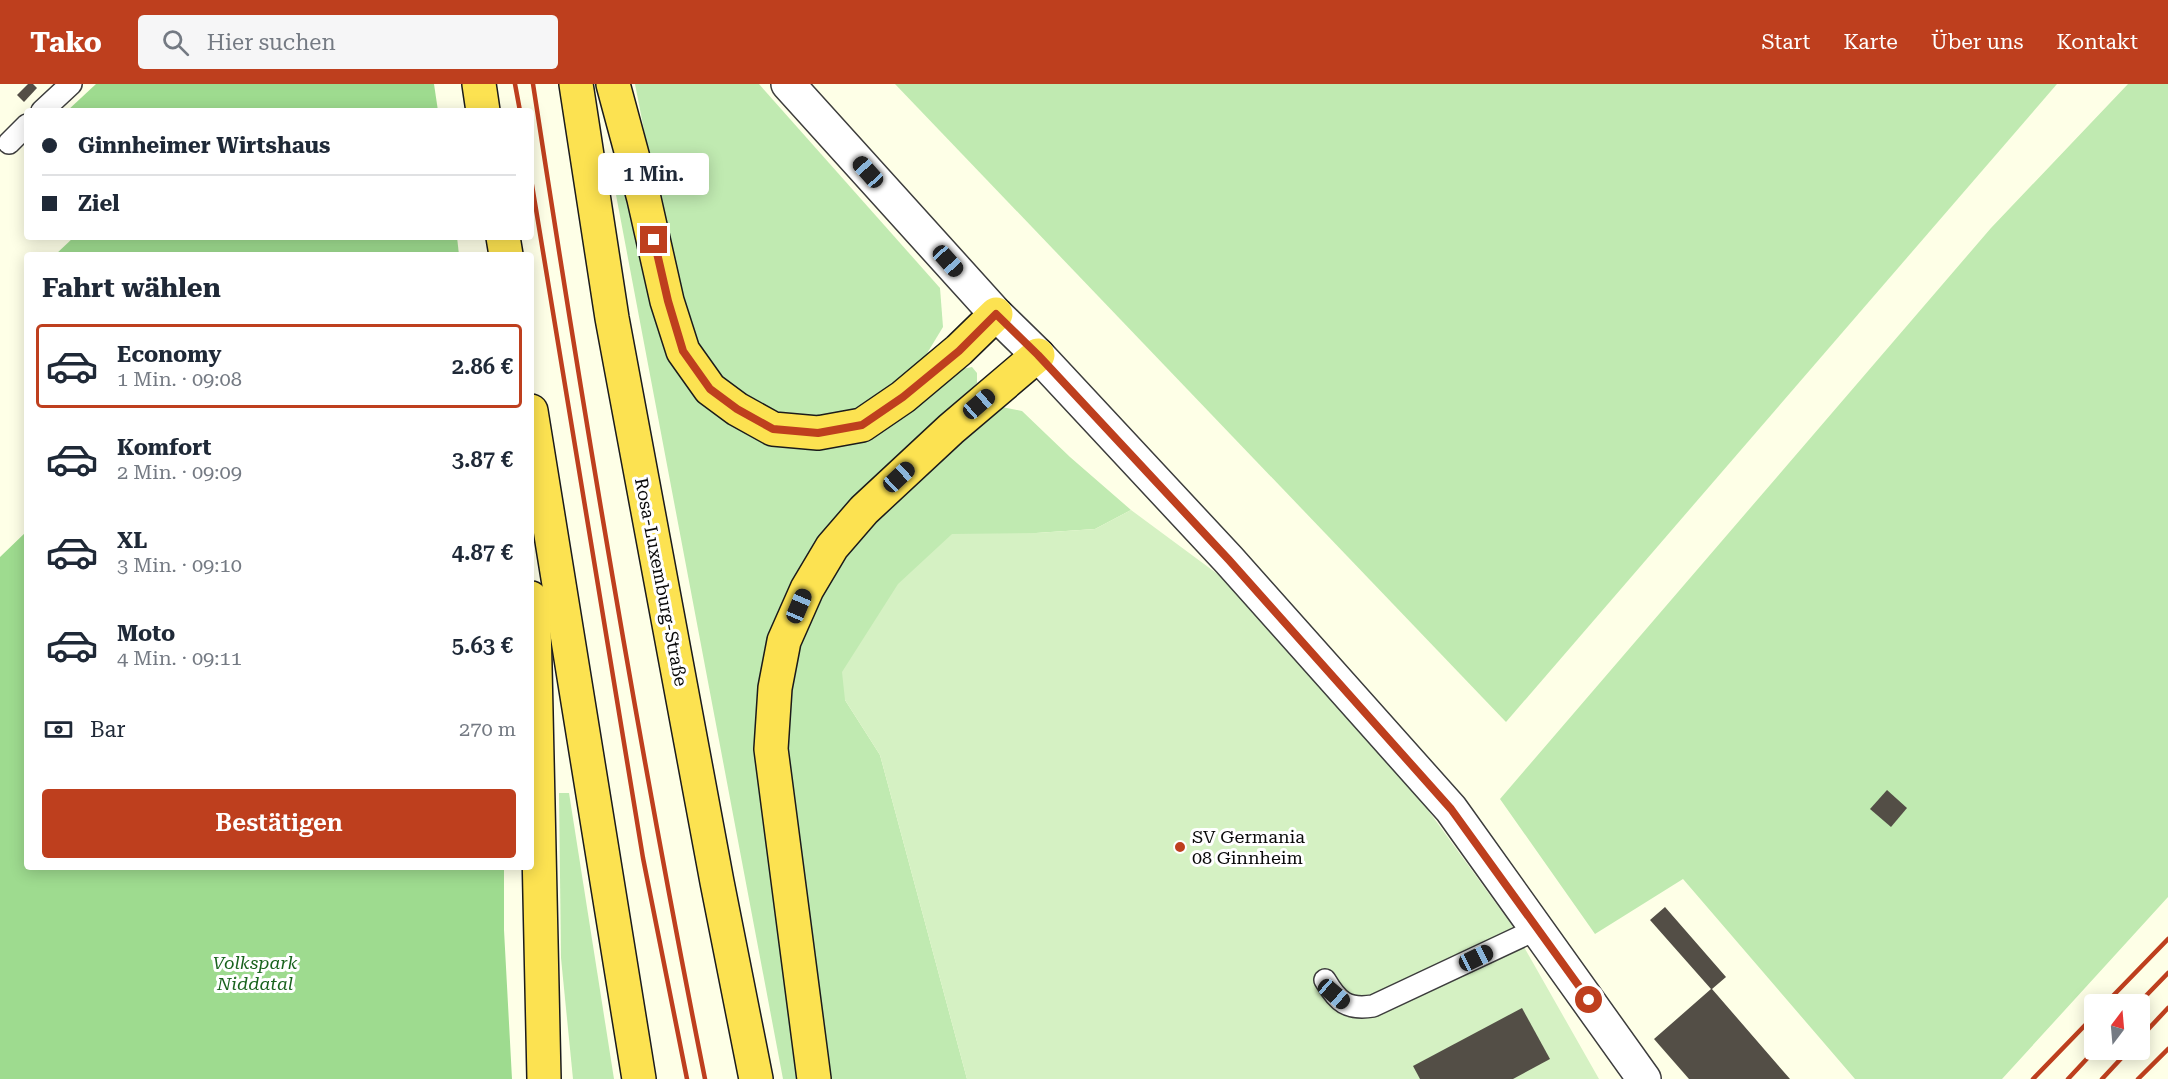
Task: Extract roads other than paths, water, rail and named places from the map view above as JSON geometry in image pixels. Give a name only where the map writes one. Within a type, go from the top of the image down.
[{"type":"highway","points":[[479,84],[483,108]]},
{"type":"highway","name":"Rosa-Luxemburg-Straße","points":[[576,84],[612,318],[756,1079]]},
{"type":"highway","points":[[613,84],[668,301],[683,351],[710,389],[737,409],[773,429],[818,433],[862,425],[903,397],[959,351],[996,314]]},
{"type":"highway","points":[[814,1079],[771,748],[775,688],[784,641],[807,589],[832,548],[864,510],[951,429],[1038,355]]},
{"type":"highway","points":[[534,430],[639,1079]]},
{"type":"highway","points":[[534,621],[544,1079]]},
{"type":"street","points":[[789,84],[996,314],[1038,355],[1229,560],[1451,809],[1644,1079]]},
{"type":"lane","points":[[45,108],[71,84]]},
{"type":"lane","points":[[9,143],[24,128]]},
{"type":"lane","points":[[1325,980],[1334,994],[1345,1004],[1359,1008],[1373,1006],[1537,928]]},
{"type":"railway","points":[[515,84],[519,108]]},
{"type":"railway","points":[[533,84],[613,583],[657,831],[705,1079]]},
{"type":"railway","points":[[534,197],[643,858],[687,1079]]},
{"type":"railway","points":[[2115,994],[2168,939]]},
{"type":"railway","points":[[2148,994],[2168,973]]},
{"type":"railway","points":[[2150,1027],[2168,1008]]},
{"type":"railway","points":[[2033,1079],[2084,1026]]},
{"type":"railway","points":[[2138,1079],[2168,1049]]},
{"type":"railway","points":[[2068,1079],[2086,1060]]},
{"type":"railway","points":[[2102,1079],[2120,1060]]},
{"type":"place","name":"SV Germania 08 Ginnheim","points":[[1180,847]]},
{"type":"park label","name":"Volkspark Niddatal","points":[[255,973]]}]
